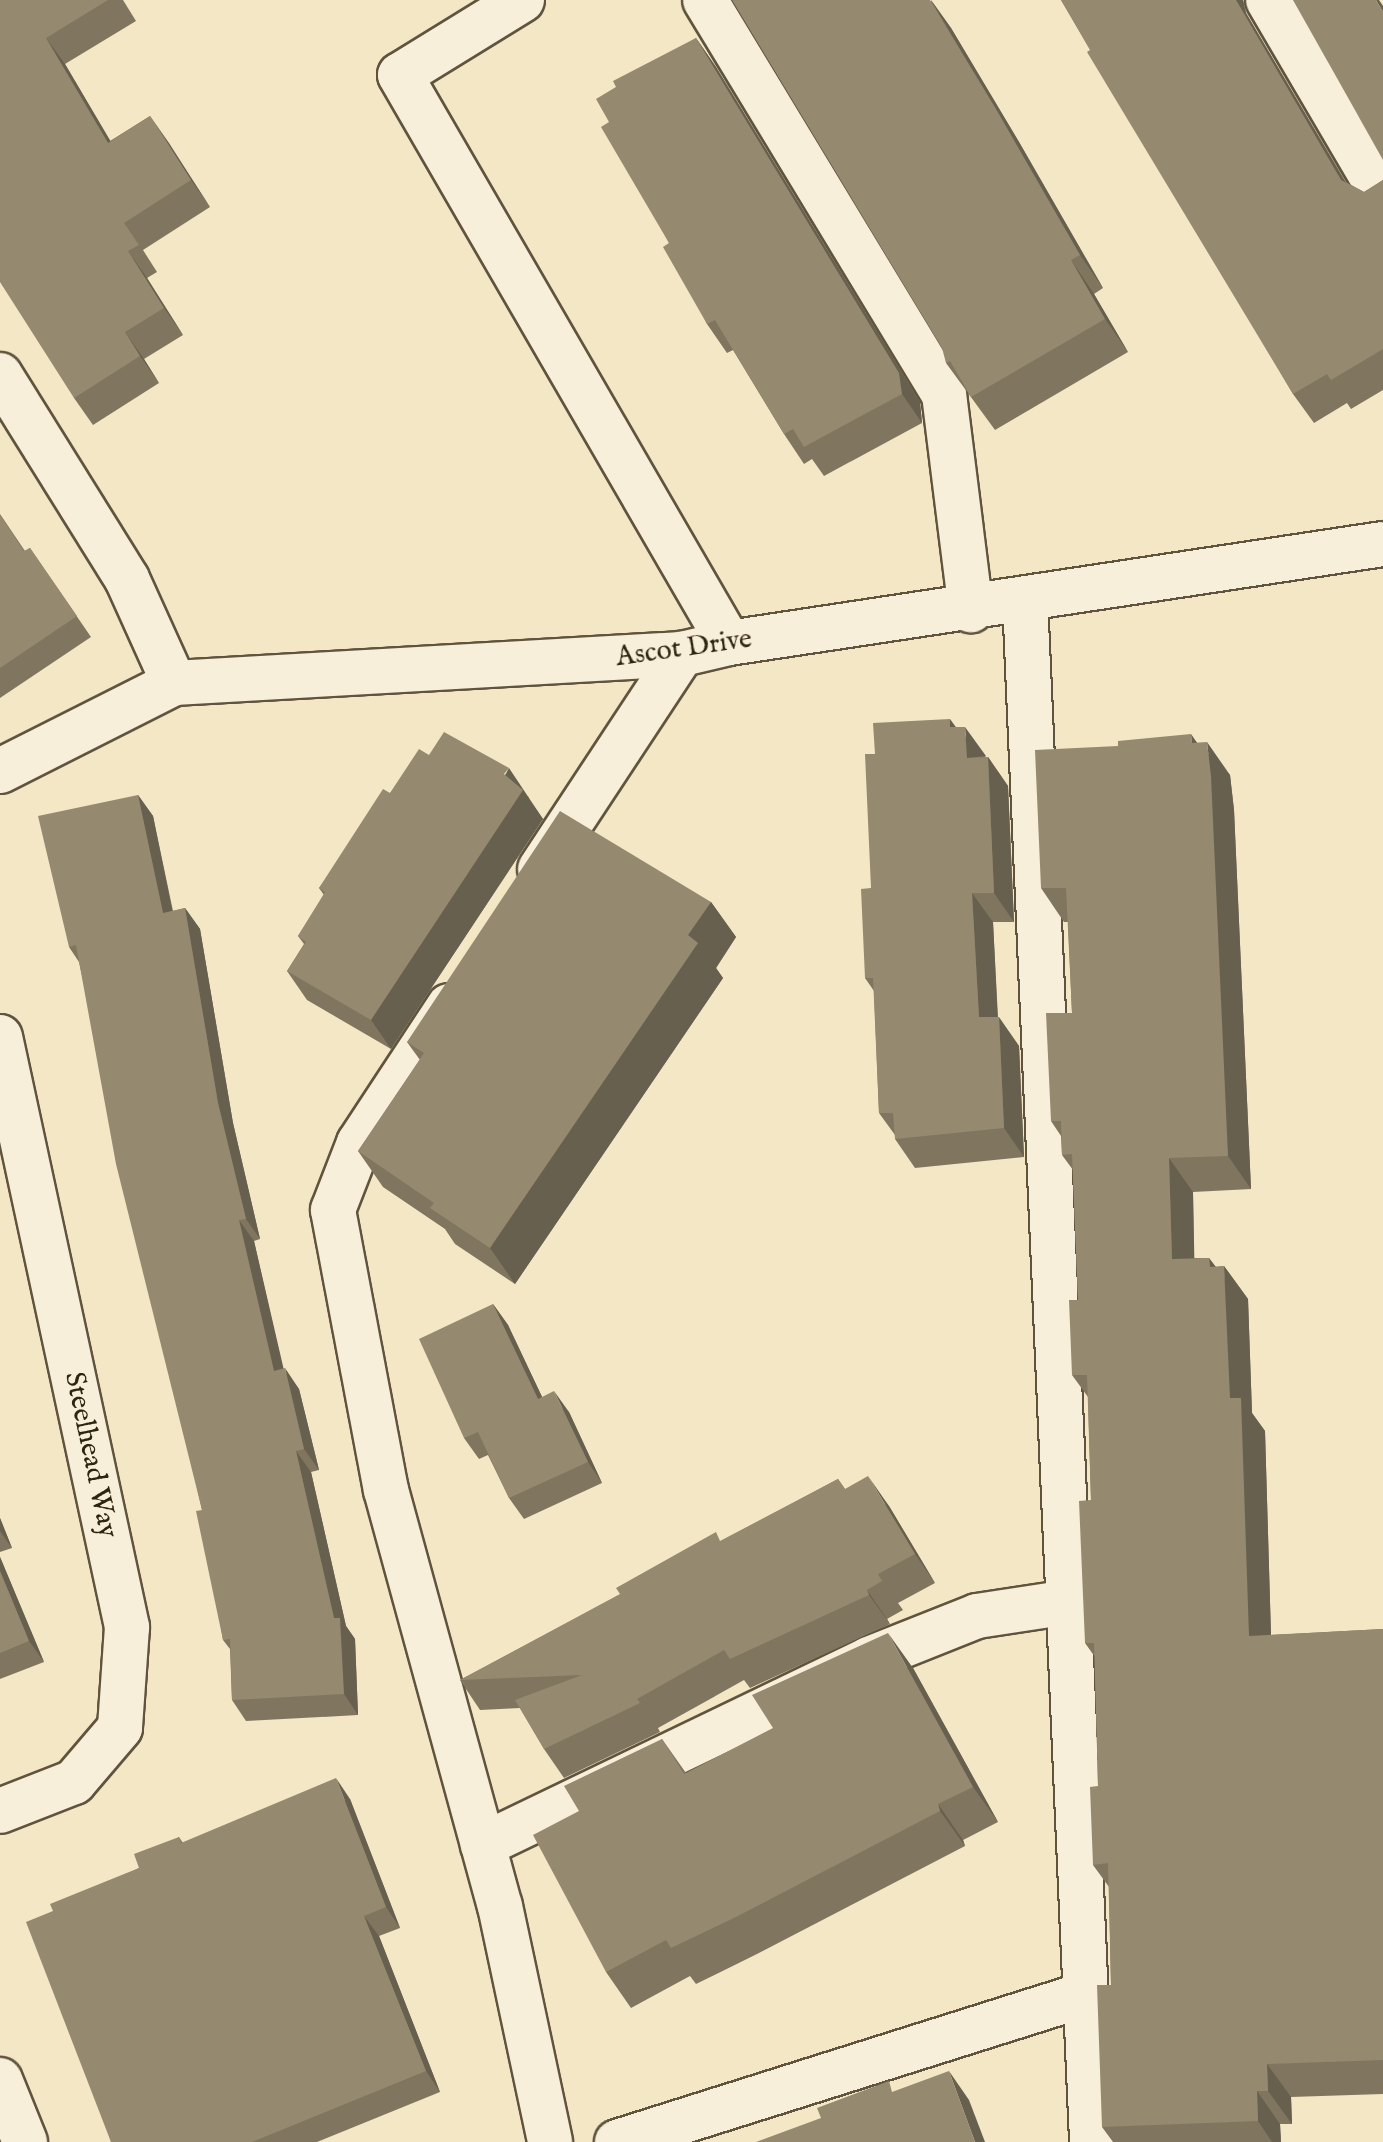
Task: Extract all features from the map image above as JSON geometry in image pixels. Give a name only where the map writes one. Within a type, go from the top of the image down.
[{"type":"street","points":[[522,0],[400,75],[729,643]]},
{"type":"street","points":[[705,0],[944,394],[971,610]]},
{"type":"street","points":[[1268,0],[1383,196]]},
{"type":"street","points":[[0,375],[127,579],[174,683]]},
{"type":"street","name":"Ascot Drive","points":[[0,771],[174,683],[682,654],[729,643],[971,610],[1383,544]]},
{"type":"street","points":[[1025,599],[1092,2142]]},
{"type":"street","points":[[516,905],[682,654]]},
{"type":"street","points":[[472,971],[359,1143],[333,1210],[386,1490],[483,1845],[550,2142]]},
{"type":"street","name":"Steelhead Way","points":[[0,1037],[127,1627],[120,1728],[74,1782],[0,1811]]},
{"type":"street","points":[[483,1845],[869,1659],[977,1616],[1069,1602]]},
{"type":"street","points":[[617,2142],[1085,1994]]},
{"type":"street","points":[[0,2080],[25,2142]]},
{"type":"building","points":[[0,0],[108,0],[46,38],[108,143],[150,116],[191,180],[124,223],[139,245],[128,251],[164,308],[125,332],[140,356],[74,398],[0,282]]},
{"type":"building","points":[[732,0],[930,0],[1080,255],[1071,260],[1105,319],[971,397],[950,361],[946,363],[942,348]]},
{"type":"building","points":[[1061,0],[1236,0],[1341,180],[1364,192],[1383,180],[1383,349],[1331,380],[1327,374],[1293,394],[1087,52],[1090,50]]},
{"type":"building","points":[[1293,0],[1376,0],[1383,12],[1383,160]]},
{"type":"building","points":[[696,38],[899,373],[902,394],[804,447],[793,429],[784,434],[715,320],[707,324],[663,247],[669,243],[601,127],[609,122],[596,99],[616,87],[613,81]]},
{"type":"building","points":[[0,515],[24,551],[30,548],[77,616],[0,668]]},
{"type":"building","points":[[950,719],[950,727],[965,727],[967,758],[988,757],[994,893],[972,893],[979,1017],[999,1017],[1004,1128],[895,1139],[893,1113],[879,1113],[873,978],[865,978],[861,889],[871,888],[865,754],[875,754],[873,723]]},
{"type":"building","points":[[444,732],[509,768],[504,774],[523,790],[371,1020],[287,971],[306,942],[298,936],[325,892],[319,888],[383,789],[390,793],[419,749],[429,755]]},
{"type":"building","points":[[1191,734],[1192,743],[1207,742],[1211,776],[1228,1156],[1169,1158],[1172,1259],[1209,1258],[1210,1267],[1224,1266],[1230,1398],[1241,1398],[1249,1636],[1383,1629],[1383,2060],[1267,2064],[1268,2091],[1257,2091],[1258,2121],[1102,2127],[1097,1985],[1111,1985],[1108,1863],[1093,1865],[1090,1787],[1098,1786],[1094,1643],[1085,1643],[1079,1501],[1091,1500],[1087,1375],[1072,1375],[1069,1300],[1078,1300],[1072,1154],[1062,1155],[1061,1121],[1051,1121],[1046,1013],[1072,1013],[1066,888],[1041,888],[1035,750],[1118,746],[1118,741]]},
{"type":"building","points":[[138,795],[163,913],[185,908],[218,1103],[246,1219],[239,1220],[274,1371],[285,1368],[304,1449],[296,1451],[334,1618],[340,1618],[344,1694],[232,1700],[230,1639],[223,1640],[196,1511],[202,1510],[116,1164],[76,945],[69,947],[38,816]]},
{"type":"building","points":[[560,811],[711,902],[688,935],[698,943],[490,1248],[430,1208],[434,1203],[358,1151],[424,1053],[407,1042]]},
{"type":"building","points":[[493,1304],[538,1399],[554,1391],[588,1462],[509,1498],[478,1432],[464,1438],[419,1339]]},
{"type":"building","points":[[868,1476],[915,1554],[878,1574],[882,1581],[867,1590],[869,1595],[730,1659],[724,1650],[637,1699],[640,1703],[544,1749],[515,1700],[582,1675],[460,1680],[620,1594],[616,1588],[716,1532],[720,1541],[838,1479],[845,1489]]},
{"type":"building","points":[[0,1571],[29,1641],[0,1653]]},
{"type":"building","points":[[888,1633],[973,1787],[938,1804],[940,1811],[732,1919],[671,1948],[666,1940],[606,1972],[533,1835],[579,1811],[564,1786],[662,1739],[684,1774],[773,1728],[752,1695]]},
{"type":"building","points":[[336,1778],[386,1907],[364,1916],[426,2071],[252,2142],[111,2142],[26,1922],[53,1911],[50,1904],[139,1868],[134,1854],[179,1837],[181,1843]]},
{"type":"building","points":[[949,2071],[975,2142],[756,2142],[821,2118],[817,2108],[889,2081],[892,2092]]}]
